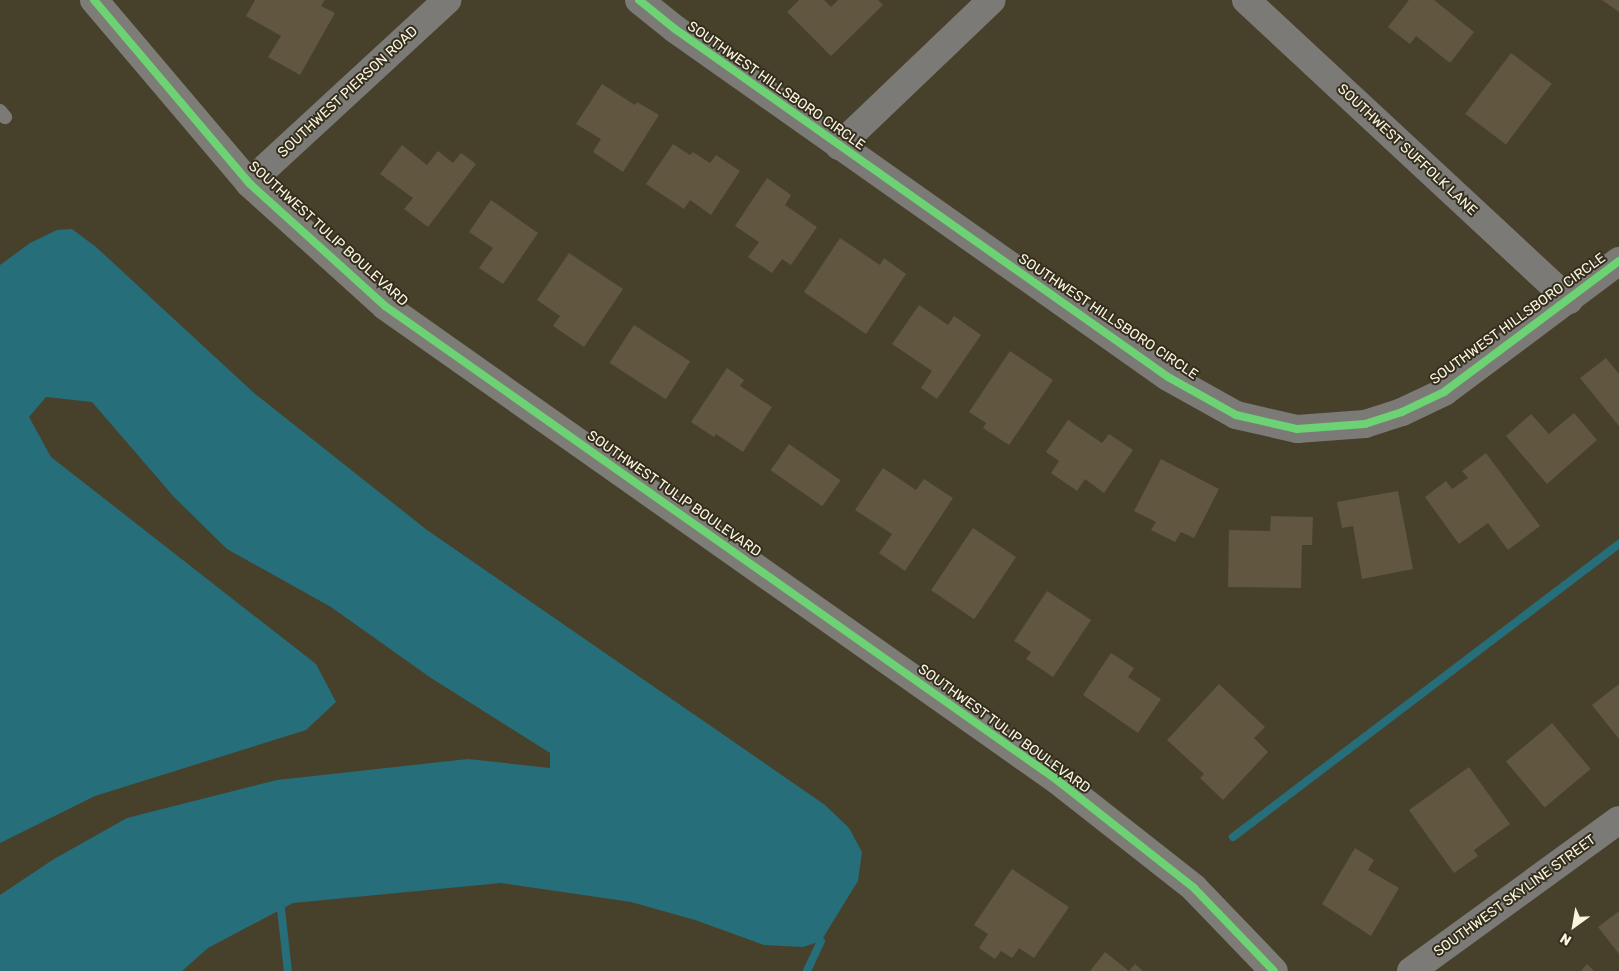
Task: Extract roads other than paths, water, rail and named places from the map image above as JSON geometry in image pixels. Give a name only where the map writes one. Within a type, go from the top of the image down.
[{"type":"street","name":"SOUTHWEST TULIP BOULEVARD","points":[[94,0],[249,184],[385,306],[1058,780],[1194,888],[1274,971]]},
{"type":"street","name":"SOUTHWEST PIERSON ROAD","points":[[249,184],[447,0]]},
{"type":"street","name":"SOUTHWEST HILLSBORO CIRCLE","points":[[639,0],[675,29],[839,146],[1168,377],[1236,414],[1297,429],[1365,424],[1402,412],[1444,392],[1619,261]]},
{"type":"street","points":[[839,146],[992,0]]},
{"type":"street","name":"SOUTHWEST SUFFOLK LANE","points":[[1246,0],[1569,300]]},
{"type":"street","name":"SOUTHWEST SKYLINE STREET","points":[[1411,971],[1619,820]]},
{"type":"water","points":[[72,229],[96,247],[254,393],[427,530],[825,805],[849,828],[862,852],[858,881],[821,941],[803,947],[764,945],[695,920],[631,902],[501,883],[293,903],[208,948],[182,971],[0,971],[0,895],[54,859],[127,818],[277,780],[468,759],[550,768],[550,753],[431,678],[331,607],[227,549],[174,497],[92,402],[46,397],[29,417],[51,457],[316,664],[336,702],[306,730],[95,796],[0,843],[0,265],[30,243],[57,230]]},
{"type":"waterway","points":[[1233,837],[1619,544]]},
{"type":"waterway","points":[[281,909],[288,971]]},
{"type":"waterway","points":[[807,971],[821,941]]}]
